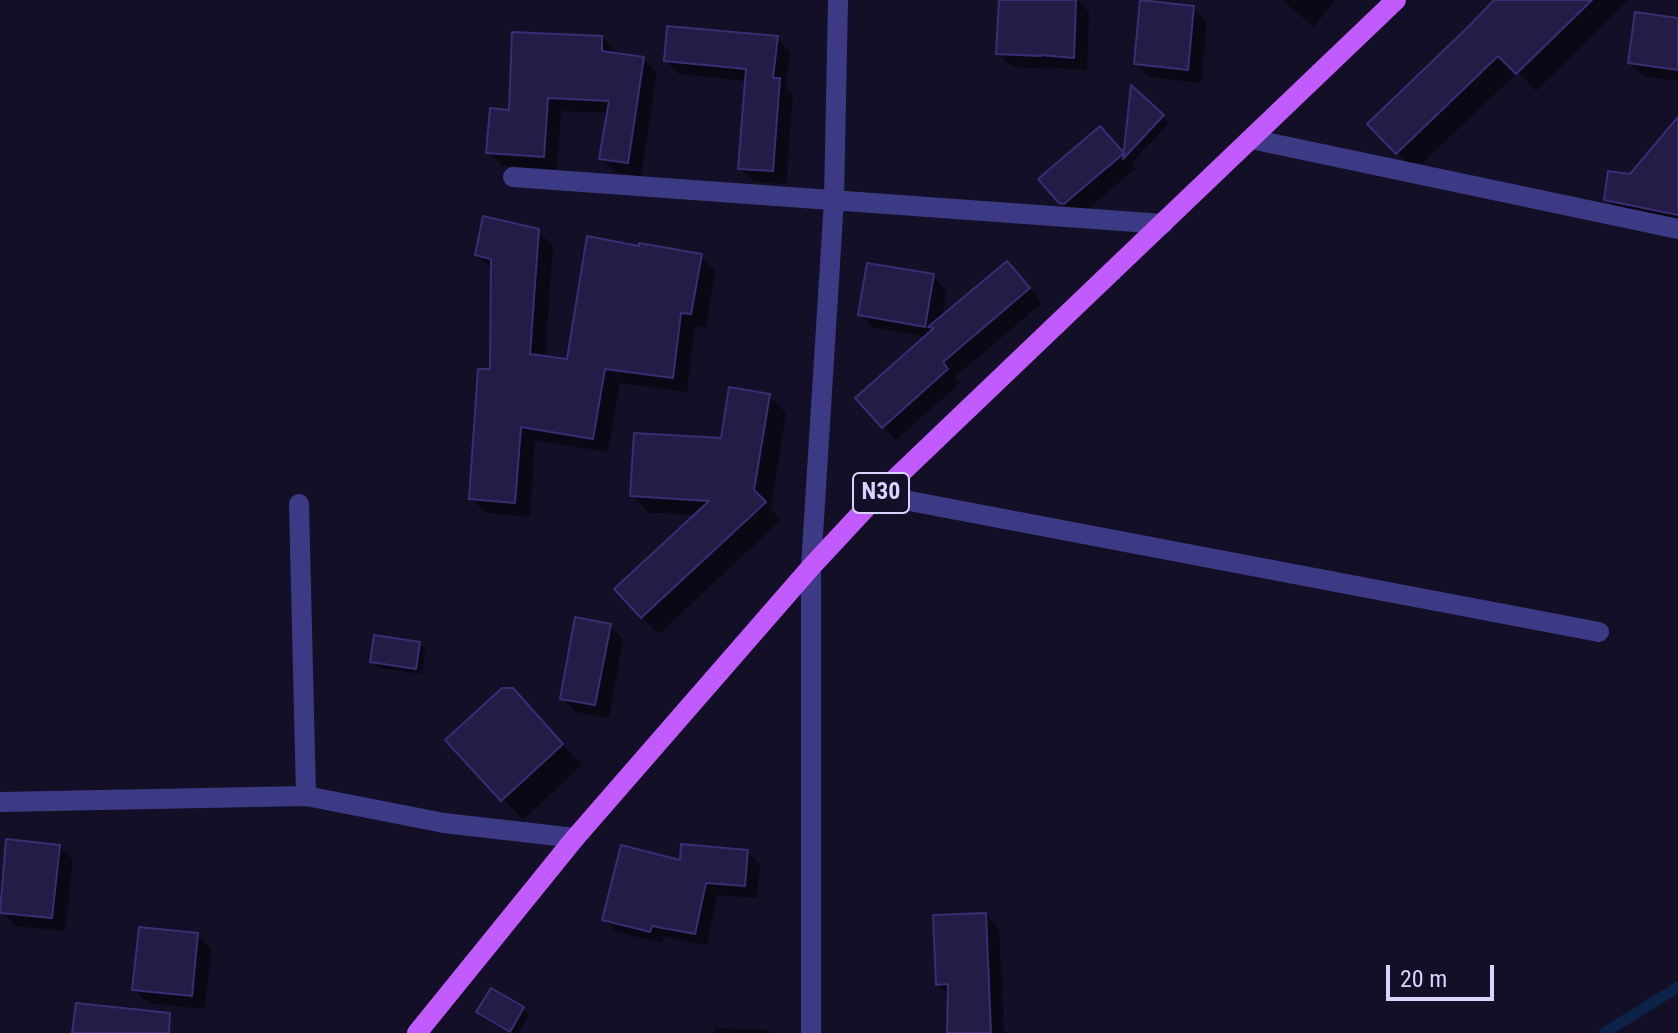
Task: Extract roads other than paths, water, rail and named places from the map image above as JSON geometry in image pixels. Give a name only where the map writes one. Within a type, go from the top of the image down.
[{"type":"main road","name":"N30","points":[[417,1033],[575,838],[811,567],[878,495],[1396,0]]},
{"type":"street","points":[[811,1033],[811,567],[834,200],[838,0]]},
{"type":"street","points":[[1251,139],[1678,229]]},
{"type":"street","points":[[513,177],[1163,224]]},
{"type":"street","points":[[878,495],[1599,632]]},
{"type":"street","points":[[299,504],[306,796]]},
{"type":"street","points":[[0,802],[306,796],[444,823],[575,838]]},
{"type":"waterway","points":[[1604,1033],[1678,987]]}]
